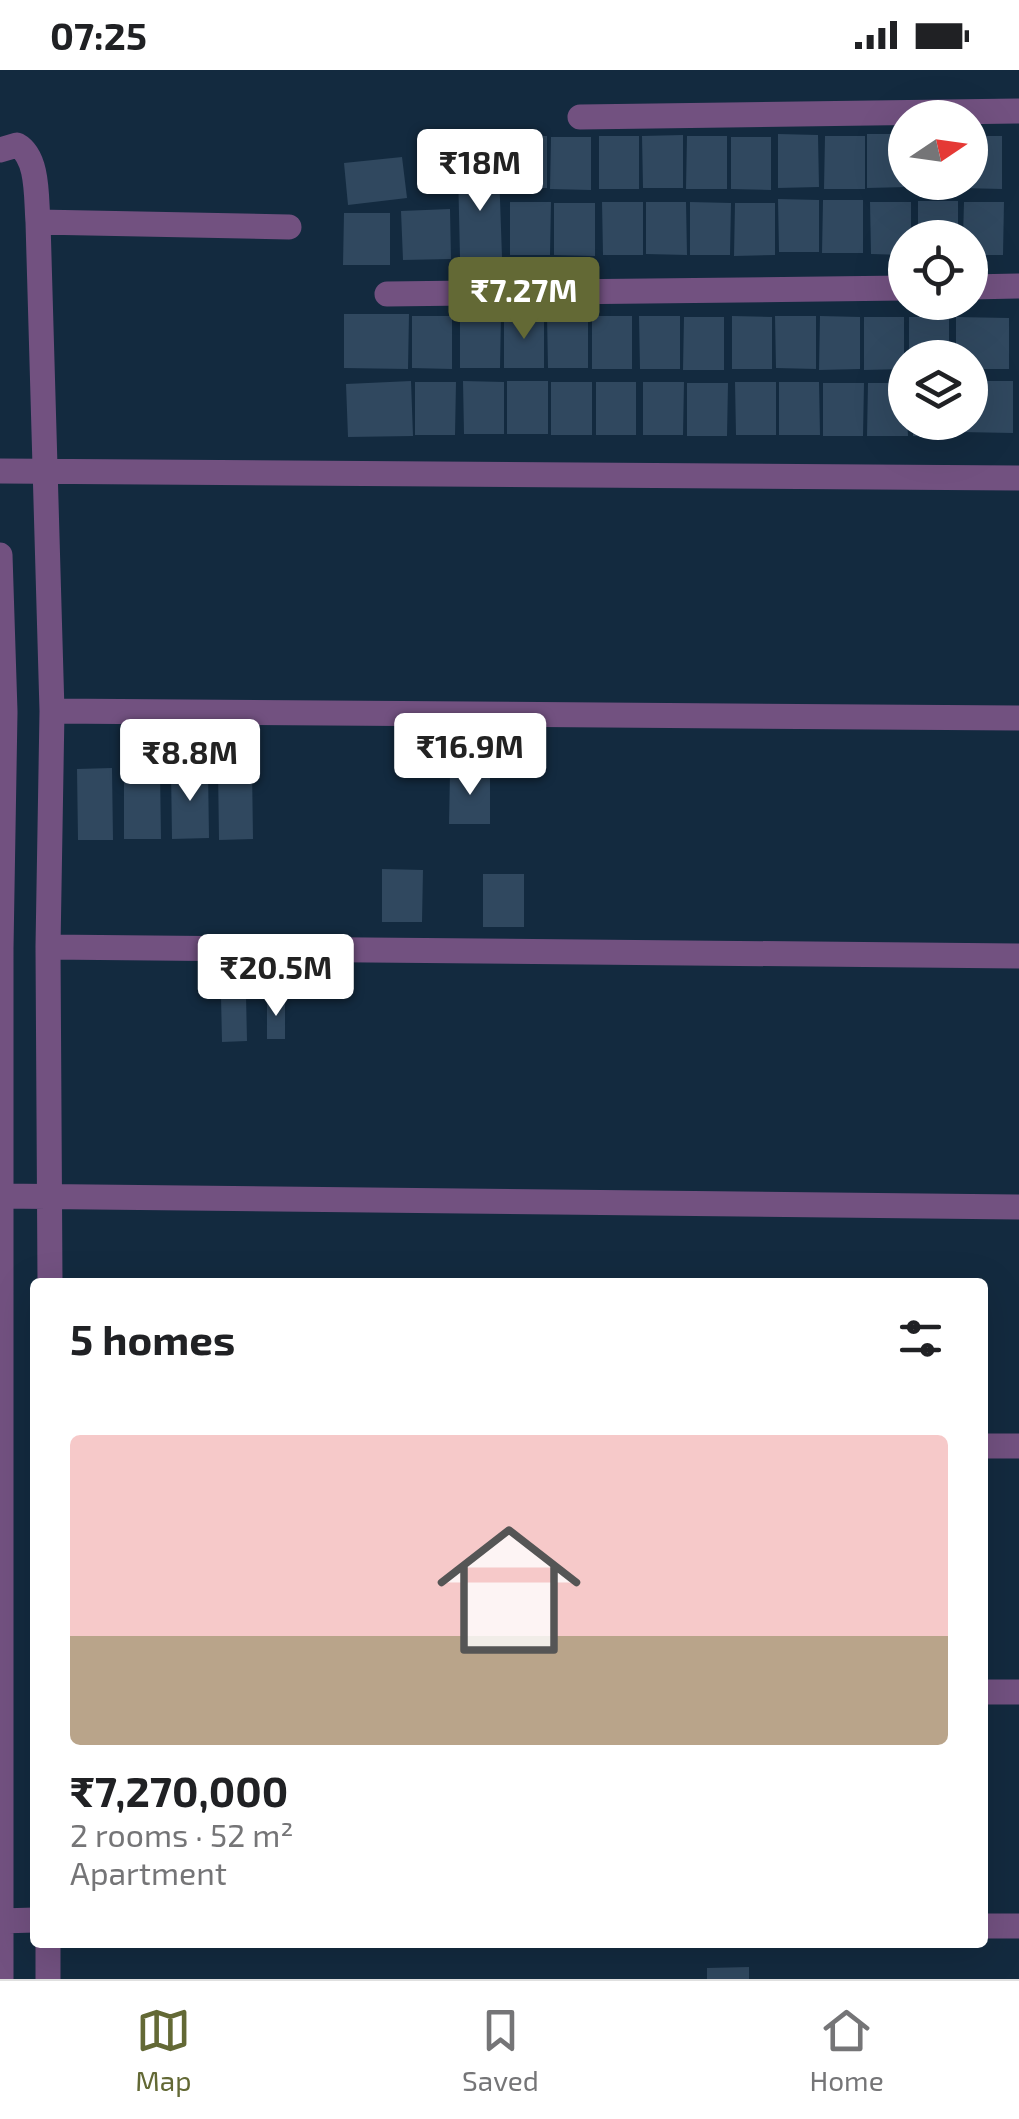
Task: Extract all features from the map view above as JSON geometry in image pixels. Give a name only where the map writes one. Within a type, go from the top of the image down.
[{"type":"street","points":[[580,117],[1019,110]]},
{"type":"street","points":[[0,150],[16,145],[24,149],[32,163],[38,222],[52,710],[48,947],[50,1278]]},
{"type":"street","points":[[38,222],[289,227]]},
{"type":"street","points":[[988,287],[1019,286]]},
{"type":"street","points":[[387,294],[888,288]]},
{"type":"street","points":[[0,471],[1019,478]]},
{"type":"street","points":[[0,555],[2,1979]]},
{"type":"street","points":[[52,710],[1019,718]]},
{"type":"street","points":[[48,947],[1019,956]]},
{"type":"street","points":[[2,1196],[1019,1207]]},
{"type":"street","points":[[988,1446],[1019,1446]]},
{"type":"street","points":[[988,1692],[1019,1692]]},
{"type":"street","points":[[0,1921],[30,1920]]},
{"type":"street","points":[[988,1926],[1019,1926]]},
{"type":"street","points":[[48,1948],[48,1979]]},
{"type":"building","points":[[778,134],[818,135],[819,187],[778,188]]},
{"type":"building","points":[[867,134],[888,134],[888,187],[867,188]]},
{"type":"building","points":[[683,135],[683,188],[643,188],[642,136]]},
{"type":"building","points":[[506,136],[547,136],[547,188],[507,188]]},
{"type":"building","points":[[599,136],[639,136],[639,189],[599,189]]},
{"type":"building","points":[[687,136],[727,136],[727,189],[686,189]]},
{"type":"building","points":[[825,136],[865,136],[865,189],[824,189]]},
{"type":"building","points":[[988,136],[1002,136],[1002,189],[988,189]]},
{"type":"building","points":[[551,137],[591,137],[591,190],[550,189]]},
{"type":"building","points":[[731,137],[771,137],[771,190],[731,189]]},
{"type":"building","points":[[402,157],[407,198],[348,205],[344,163]]},
{"type":"building","points":[[458,170],[499,170],[502,257],[460,258]]},
{"type":"building","points":[[778,199],[819,200],[819,252],[779,252]]},
{"type":"building","points":[[823,200],[863,200],[863,253],[822,253]]},
{"type":"building","points":[[918,201],[958,201],[958,220],[918,220]]},
{"type":"building","points":[[510,202],[551,202],[550,255],[510,255]]},
{"type":"building","points":[[602,202],[643,202],[643,255],[603,255]]},
{"type":"building","points":[[646,202],[686,202],[687,255],[646,254]]},
{"type":"building","points":[[690,202],[731,203],[730,255],[690,255]]},
{"type":"building","points":[[870,202],[911,202],[911,220],[888,220],[888,254],[871,254]]},
{"type":"building","points":[[964,202],[1004,202],[1003,255],[988,255],[988,220],[964,220]]},
{"type":"building","points":[[554,203],[595,203],[595,256],[554,255]]},
{"type":"building","points":[[735,203],[775,203],[775,255],[734,256]]},
{"type":"building","points":[[450,209],[451,259],[403,260],[401,211]]},
{"type":"building","points":[[344,213],[390,213],[390,265],[343,265]]},
{"type":"building","points":[[344,314],[409,314],[408,369],[344,368]]},
{"type":"building","points":[[460,315],[501,315],[500,368],[460,368]]},
{"type":"building","points":[[504,315],[544,315],[544,368],[504,368]]},
{"type":"building","points":[[547,315],[588,316],[588,368],[548,368]]},
{"type":"building","points":[[412,316],[452,316],[452,369],[412,368]]},
{"type":"building","points":[[592,316],[632,316],[632,369],[592,369]]},
{"type":"building","points":[[639,316],[680,316],[680,369],[640,369]]},
{"type":"building","points":[[732,316],[772,317],[772,369],[732,369]]},
{"type":"building","points":[[775,316],[816,316],[816,369],[776,368]]},
{"type":"building","points":[[820,316],[860,317],[860,369],[819,370]]},
{"type":"building","points":[[684,317],[724,317],[724,370],[683,370]]},
{"type":"building","points":[[864,317],[904,320],[904,340],[888,340],[888,369],[864,370]]},
{"type":"building","points":[[1009,318],[1009,369],[988,369],[988,340],[956,340],[956,320]]},
{"type":"building","points":[[909,320],[949,320],[949,340],[909,340]]},
{"type":"building","points":[[411,381],[413,436],[348,437],[346,384]]},
{"type":"building","points":[[463,381],[504,382],[504,434],[464,434]]},
{"type":"building","points":[[507,381],[548,381],[548,434],[507,434]]},
{"type":"building","points":[[988,381],[1013,381],[1013,433],[988,433]]},
{"type":"building","points":[[415,382],[456,382],[455,435],[415,435]]},
{"type":"building","points":[[551,382],[592,382],[592,435],[551,435]]},
{"type":"building","points":[[596,382],[636,382],[636,435],[596,435]]},
{"type":"building","points":[[643,382],[684,382],[683,435],[643,435]]},
{"type":"building","points":[[735,382],[776,382],[776,435],[736,435]]},
{"type":"building","points":[[779,382],[819,382],[820,435],[779,435]]},
{"type":"building","points":[[687,383],[728,383],[727,436],[687,436]]},
{"type":"building","points":[[823,383],[864,383],[863,436],[823,436]]},
{"type":"building","points":[[868,383],[888,383],[888,436],[867,436]]},
{"type":"building","points":[[112,768],[113,840],[78,840],[77,769]]},
{"type":"building","points":[[218,768],[252,768],[253,839],[219,840]]},
{"type":"building","points":[[124,769],[160,769],[161,839],[124,839]]},
{"type":"building","points":[[171,769],[208,769],[209,838],[172,839]]},
{"type":"building","points":[[490,771],[490,824],[449,824],[450,772]]},
{"type":"building","points":[[382,869],[423,870],[422,922],[382,922]]},
{"type":"building","points":[[483,874],[524,874],[524,927],[483,927]]},
{"type":"building","points":[[246,995],[247,1041],[222,1042],[221,996]]},
{"type":"building","points":[[267,998],[285,998],[285,1039],[267,1039]]},
{"type":"building","points":[[749,1967],[749,1979],[707,1979],[707,1968]]}]
